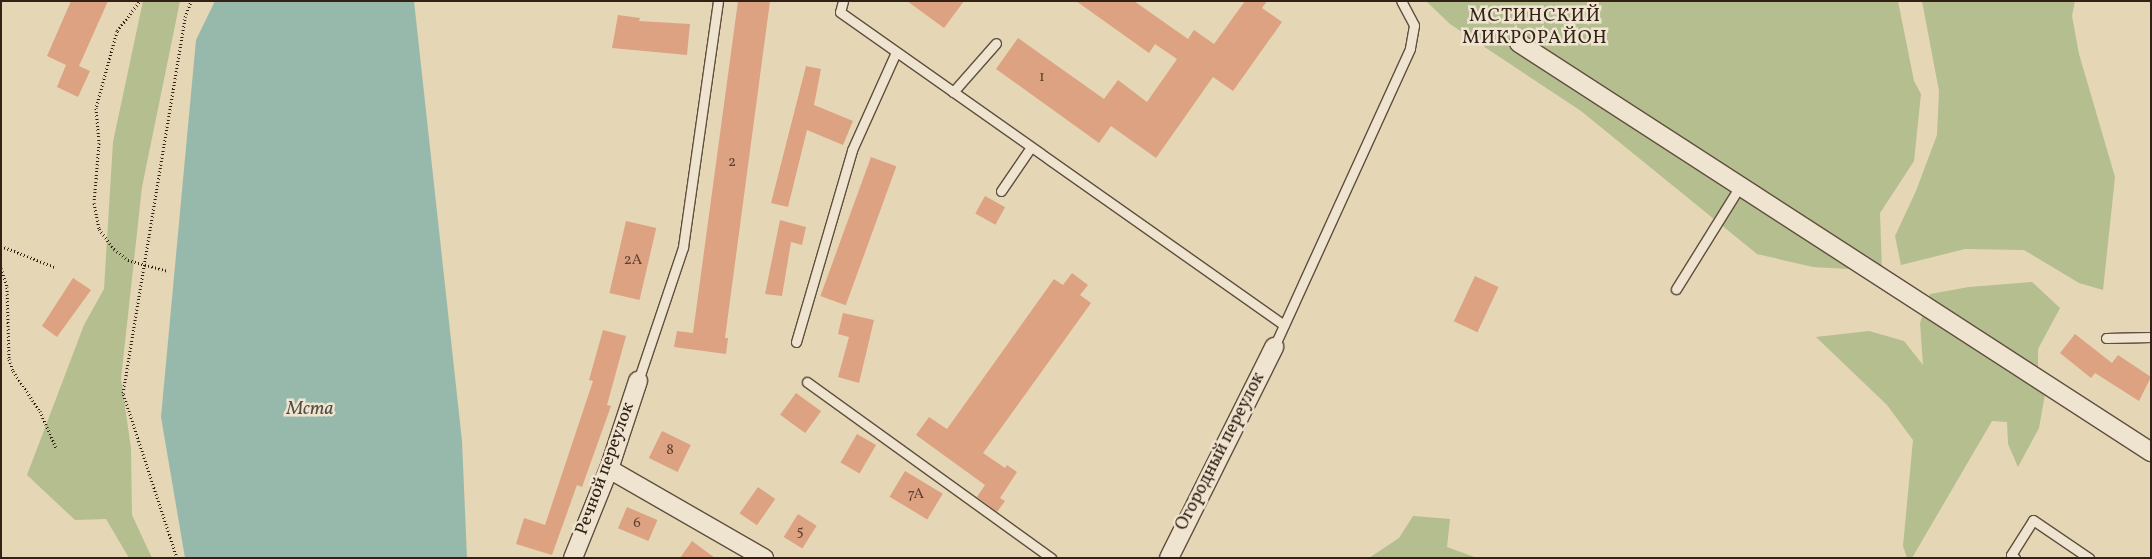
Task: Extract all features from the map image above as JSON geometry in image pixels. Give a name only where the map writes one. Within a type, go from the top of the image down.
[{"type":"street","points":[[1519,43],[2151,452]]},
{"type":"street","name":"Огородный переулок","points":[[1169,558],[1274,347]]},
{"type":"street","name":"Речной переулок","points":[[573,558],[609,469],[638,380]]},
{"type":"street","points":[[609,469],[764,558]]},
{"type":"lane","points":[[638,380],[683,247],[718,1]]},
{"type":"lane","points":[[843,1],[840,12],[1284,325]]},
{"type":"lane","points":[[1274,347],[1410,48],[1414,25],[1401,1]]},
{"type":"lane","points":[[953,92],[996,43]]},
{"type":"lane","points":[[796,342],[852,150],[896,52]]},
{"type":"lane","points":[[1000,191],[1031,147]]},
{"type":"lane","points":[[1676,288],[1740,186]]},
{"type":"lane","points":[[2106,338],[2151,337]]},
{"type":"lane","points":[[807,382],[1051,558]]},
{"type":"lane","points":[[2015,558],[2011,555],[2032,520],[2089,558]]},
{"type":"path","points":[[177,558],[123,393],[185,17],[191,1]]},
{"type":"path","points":[[139,2],[117,31],[96,108],[100,143],[94,203],[99,229],[114,248],[128,260],[168,271]]},
{"type":"path","points":[[1,246],[55,267]]},
{"type":"path","points":[[1,268],[7,287],[9,359],[13,371],[40,411],[56,448]]},
{"type":"green space","points":[[143,1],[180,1],[142,187],[121,379],[131,448],[132,515],[152,558],[129,558],[106,519],[75,520],[27,475],[84,325],[104,289],[113,142]]},
{"type":"green space","points":[[1426,1],[1898,1],[1914,81],[1921,94],[1914,161],[1880,213],[1882,271],[1813,267],[1757,254],[1581,111],[1450,24]]},
{"type":"green space","points":[[1922,1],[2075,1],[2072,16],[2079,54],[2115,177],[2103,290],[2079,283],[2024,250],[1965,249],[1901,265],[1895,236],[1916,191],[1937,135],[1939,91]]},
{"type":"green space","points":[[2032,282],[2060,308],[2038,349],[2038,371],[2045,394],[2039,428],[2018,467],[2008,444],[2007,422],[1992,421],[1912,558],[1907,558],[1903,546],[1913,440],[1887,405],[1816,337],[1869,331],[1904,341],[1923,365],[1920,323],[1930,294],[1969,287]]},
{"type":"green space","points":[[1413,516],[1450,519],[1447,547],[1477,558],[1369,558],[1399,538]]},
{"type":"water","name":"Мста","points":[[215,1],[414,1],[462,441],[467,558],[185,558],[161,417],[196,40]]},
{"type":"building","points":[[71,1],[108,1],[79,66],[90,71],[78,97],[57,87],[66,65],[47,56]]},
{"type":"building","points":[[738,1],[770,1],[725,338],[728,338],[726,354],[674,347],[677,331],[693,333]]},
{"type":"building","points":[[907,1],[964,1],[944,28]]},
{"type":"building","points":[[1076,1],[1134,1],[1188,39],[1194,30],[1214,44],[1245,1],[1267,1],[1262,8],[1282,22],[1233,91],[1213,77],[1156,158],[1111,126],[1099,143],[996,69],[1018,38],[1104,99],[1118,80],[1147,102],[1177,59],[1155,44],[1149,53]]},
{"type":"building","points":[[618,15],[640,18],[639,21],[690,24],[687,55],[612,48]]},
{"type":"building","points":[[806,66],[821,69],[814,105],[853,121],[843,145],[807,130],[788,207],[771,203]]},
{"type":"building","points":[[871,157],[896,166],[846,305],[820,296]]},
{"type":"building","points":[[985,196],[1005,207],[995,225],[975,213]]},
{"type":"building","points":[[780,220],[806,227],[802,245],[791,242],[782,296],[765,294]]},
{"type":"building","points":[[626,221],[656,228],[640,300],[609,293]]},
{"type":"building","points":[[1072,273],[1088,285],[1080,295],[1091,303],[983,453],[1005,468],[1007,465],[1017,472],[1000,498],[1005,501],[997,512],[977,497],[985,485],[916,435],[929,417],[947,429],[1054,279],[1063,285]]},
{"type":"building","points":[[1475,276],[1499,287],[1477,332],[1454,321]]},
{"type":"building","points":[[73,278],[91,290],[57,337],[42,326]]},
{"type":"building","points":[[843,313],[874,320],[859,383],[838,377],[849,337],[838,334]]},
{"type":"building","points":[[603,330],[626,336],[607,405],[611,406],[582,487],[577,485],[552,555],[516,544],[524,518],[545,525],[593,381],[589,380]]},
{"type":"building","points":[[2075,334],[2112,363],[2118,355],[2151,377],[2139,401],[2095,373],[2091,378],[2060,353]]},
{"type":"building","points":[[796,393],[821,411],[805,433],[780,415]]},
{"type":"building","points":[[662,431],[691,445],[678,472],[649,458]]},
{"type":"building","points":[[857,434],[876,445],[860,474],[840,463]]},
{"type":"building","points":[[905,471],[943,494],[927,519],[890,497]]},
{"type":"building","points":[[758,487],[775,499],[757,525],[740,513]]},
{"type":"building","points":[[627,507],[657,520],[648,541],[618,528]]},
{"type":"building","points":[[798,514],[817,526],[802,549],[784,537]]},
{"type":"building","points":[[692,541],[715,558],[680,558]]},
{"type":"district","name":"МСТИНСКИЙ МИКРОРАЙОН","points":[[1535,28]]}]
